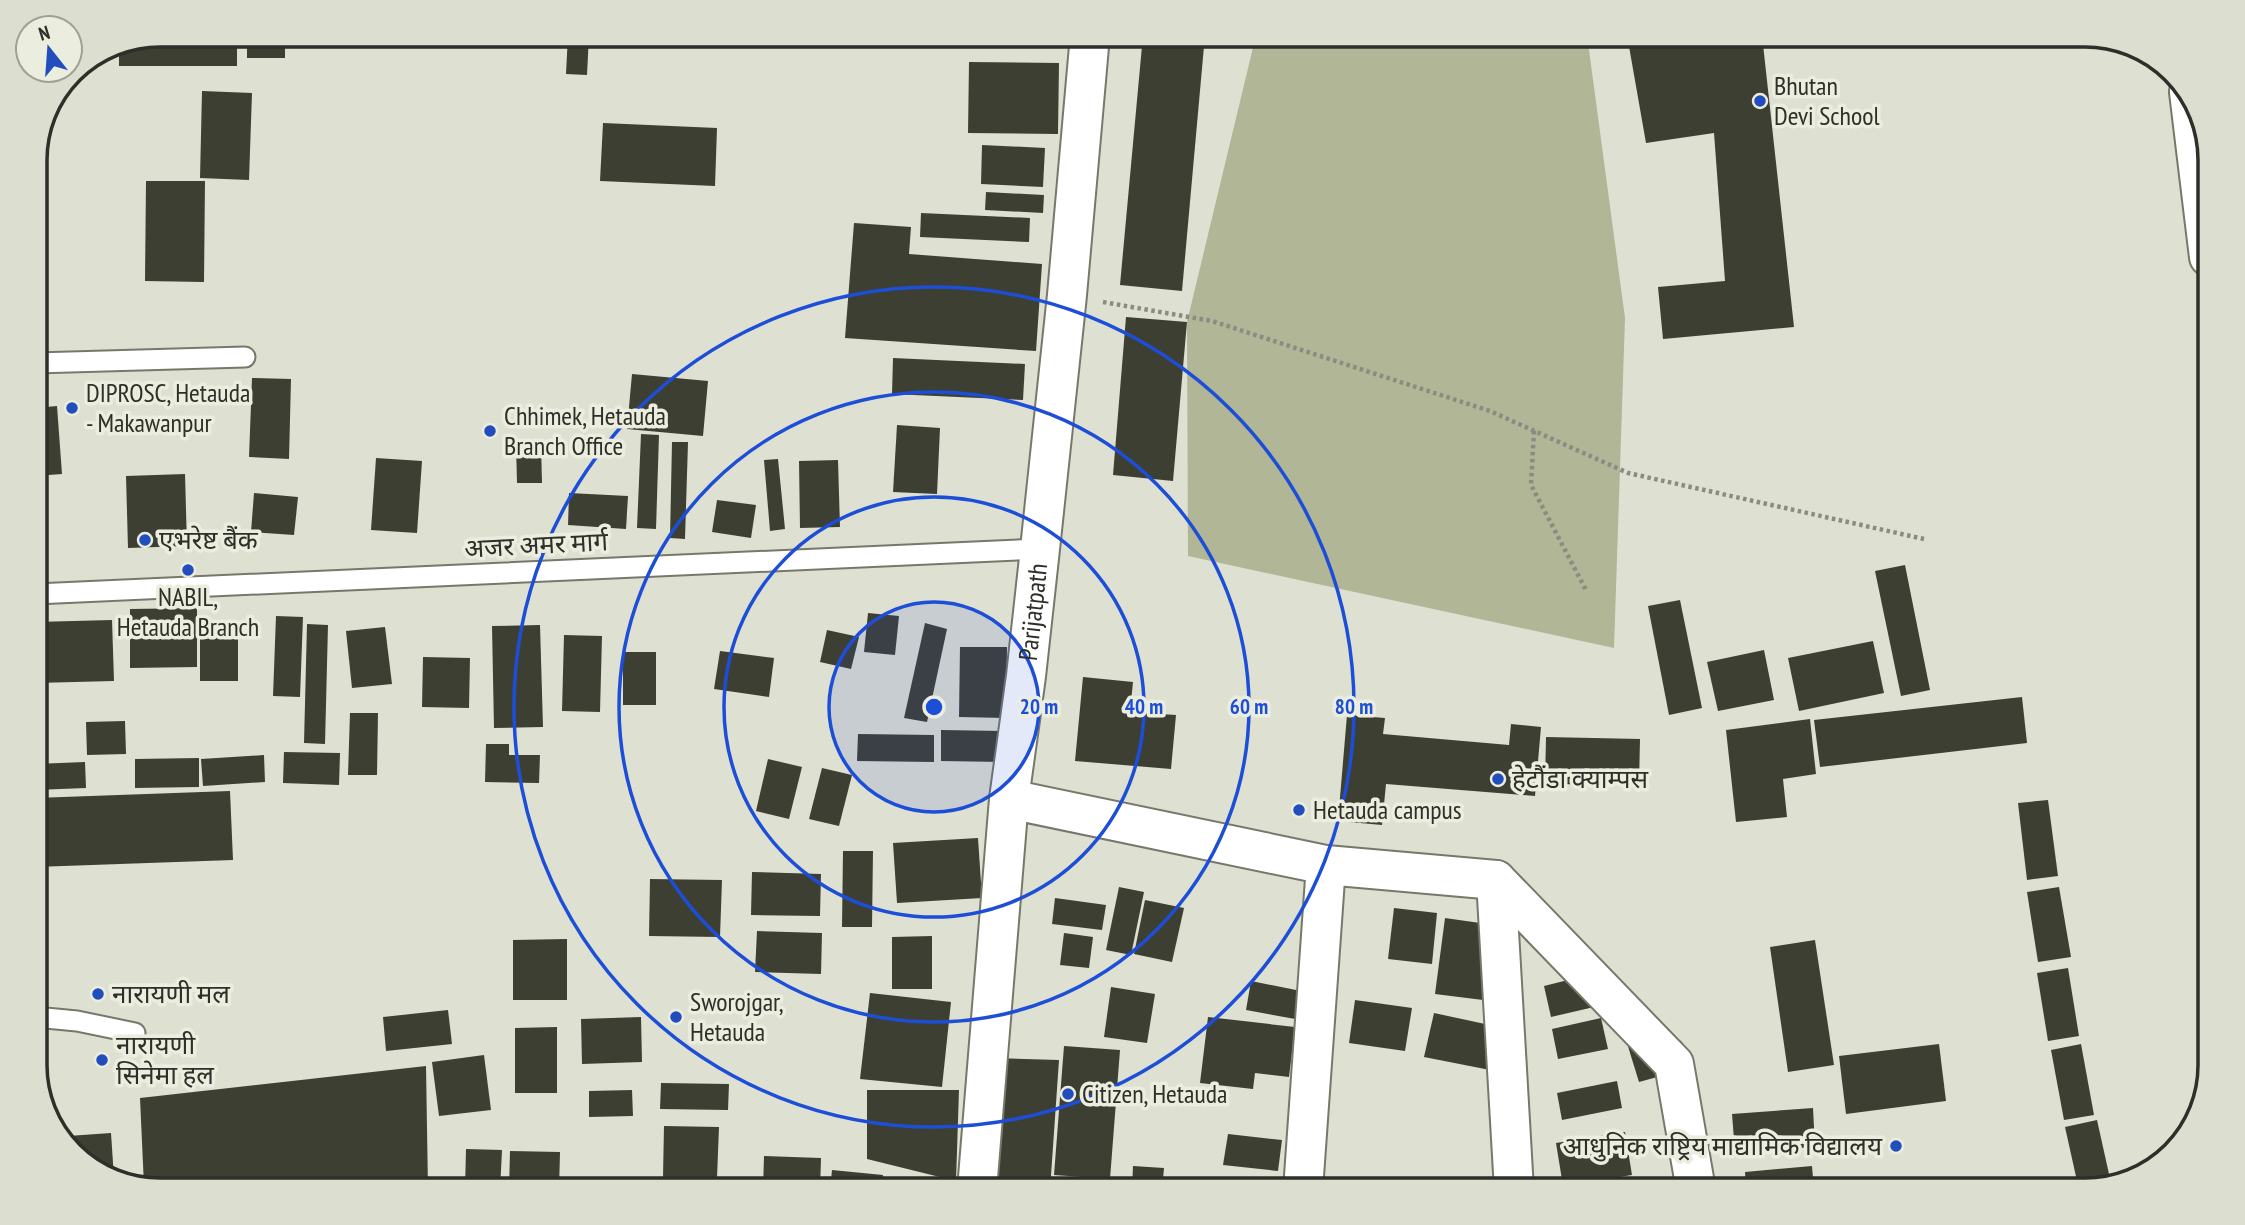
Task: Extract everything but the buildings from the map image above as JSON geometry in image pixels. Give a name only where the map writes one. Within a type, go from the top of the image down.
[{"type":"street","name":"Parijatpath","points":[[978,1178],[1009,799],[1040,549],[1067,295],[1089,47]]},
{"type":"street","points":[[2194,129],[2198,166]]},
{"type":"street","points":[[1009,799],[1326,864],[1496,880],[1674,1065],[1694,1178]]},
{"type":"street","points":[[1304,1178],[1326,864]]},
{"type":"street","points":[[1496,880],[1513,1178]]},
{"type":"lane","points":[[47,363],[245,356]]},
{"type":"lane","name":"अजर अमर मार्ग","points":[[47,593],[1040,549]]},
{"type":"lane","points":[[47,1018],[135,1032]]},
{"type":"path","points":[[1067,295],[1212,321],[1490,411],[1628,473],[1924,539]]},
{"type":"path","points":[[1534,431],[1531,485],[1587,592]]},
{"type":"green space","points":[[1253,47],[1589,47],[1625,318],[1614,648],[1188,556],[1187,322]]},
{"type":"place","name":"Bhutan Devi School","points":[[1760,101]]},
{"type":"place","name":"DIPROSC, Hetauda - Makawanpur","points":[[72,408]]},
{"type":"place","name":"Chhimek, Hetauda Branch Office","points":[[490,431]]},
{"type":"place","name":"एभरेष्ट बैंक","points":[[145,540]]},
{"type":"place","name":"NABIL, Hetauda Branch","points":[[188,570]]},
{"type":"place","name":"हेटौंडा क्याम्पस","points":[[1498,779]]},
{"type":"place","name":"Hetauda campus","points":[[1299,810]]},
{"type":"place","name":"नारायणी मल","points":[[98,994]]},
{"type":"place","name":"Sworojgar, Hetauda","points":[[676,1017]]},
{"type":"place","name":"नारायणी सिनेमा हल","points":[[102,1060]]},
{"type":"place","name":"Citizen, Hetauda","points":[[1068,1094]]},
{"type":"place","name":"आधुनिक राष्ट्रिय माद्यामिक विद्यालय","points":[[1896,1146]]}]
